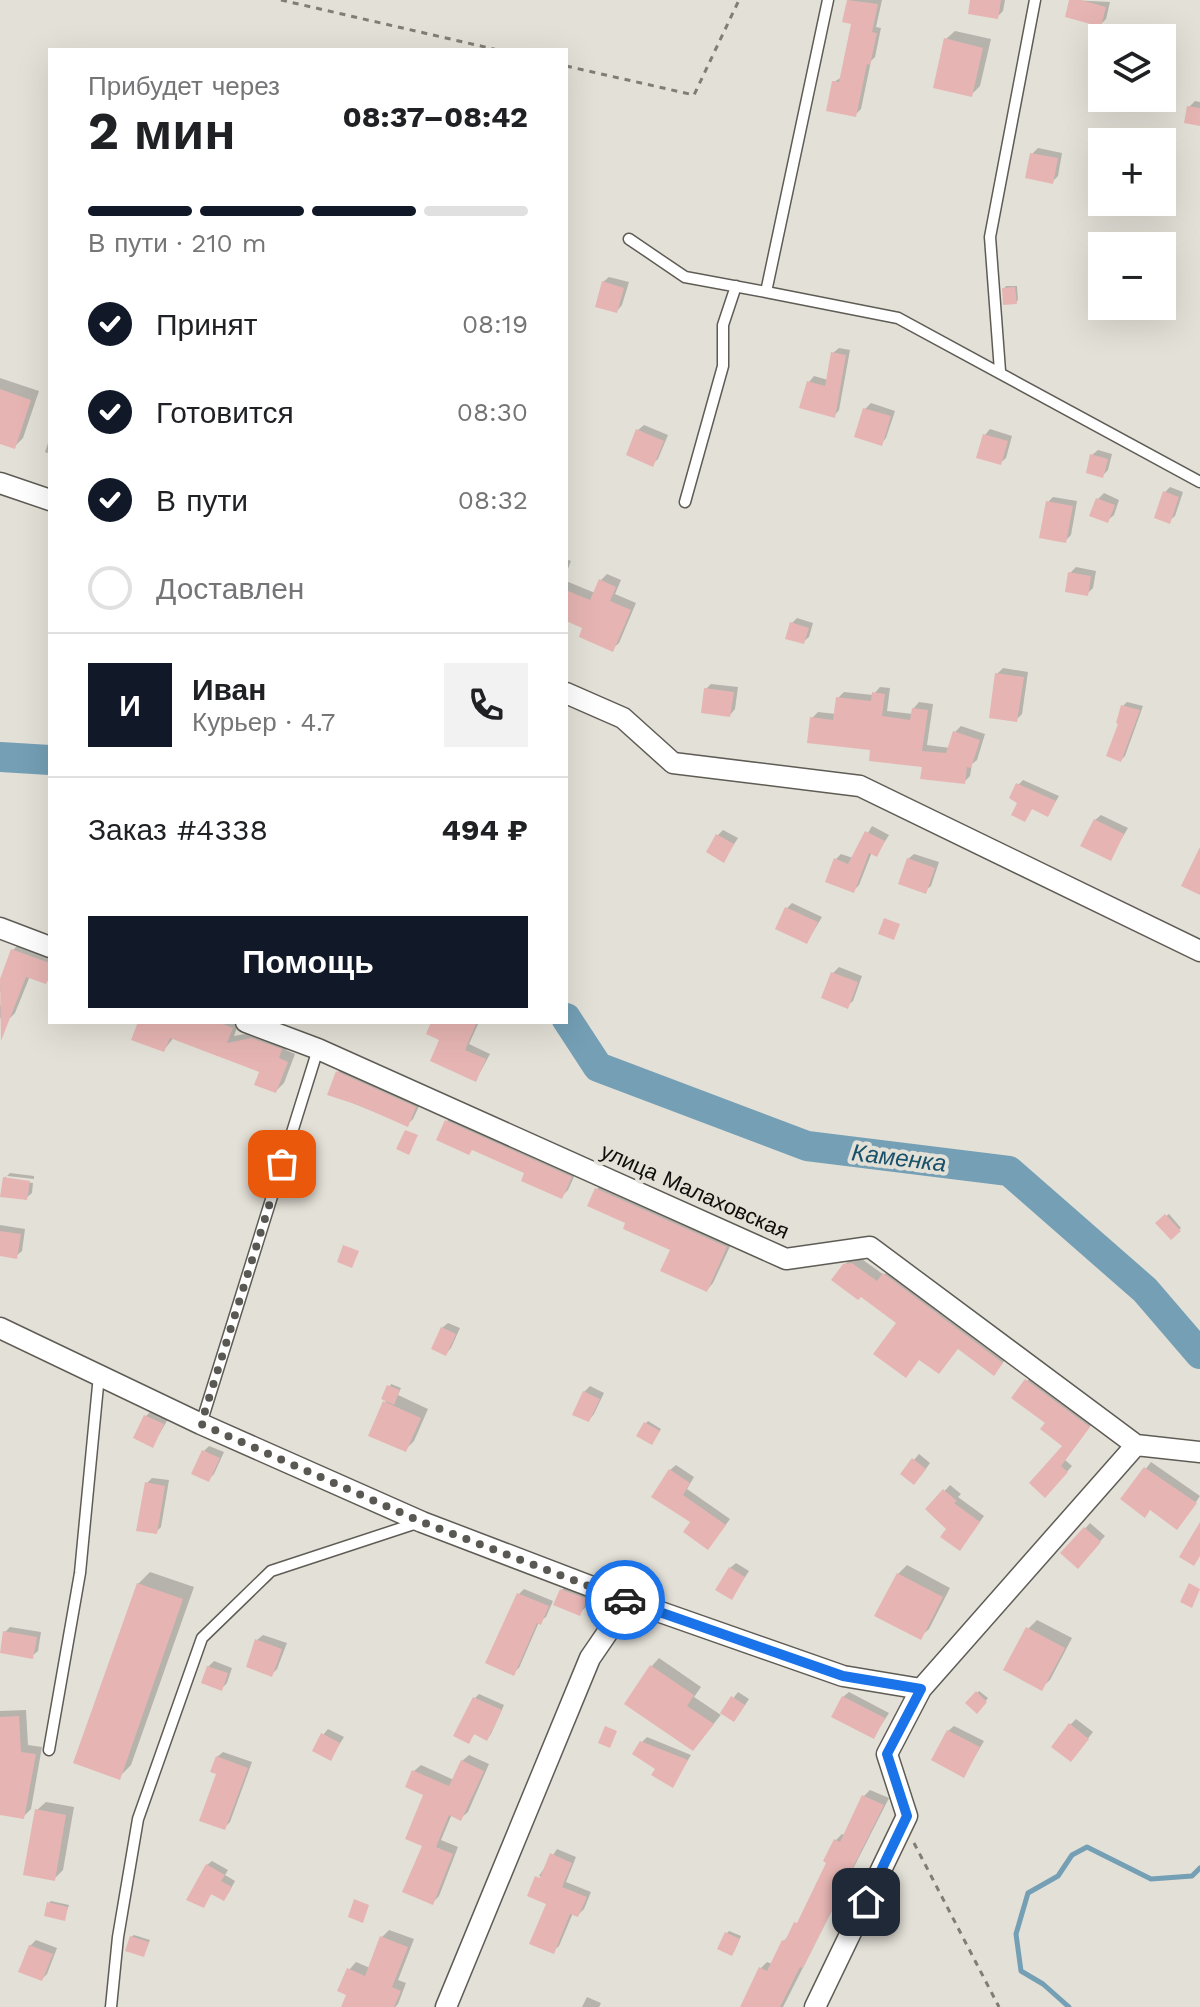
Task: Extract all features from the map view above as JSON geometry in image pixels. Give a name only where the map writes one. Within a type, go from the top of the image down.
[{"type":"street","points":[[0,483],[48,499]]},
{"type":"street","points":[[568,694],[623,718],[673,763],[860,786],[1200,951]]},
{"type":"street","points":[[0,928],[48,946]]},
{"type":"street","name":"улица Малаховская","points":[[251,1024],[318,1049],[786,1259],[870,1247],[1136,1445]]},
{"type":"street","points":[[0,1328],[201,1424],[422,1522],[629,1601],[843,1676],[921,1689]]},
{"type":"street","points":[[815,2007],[907,1816],[887,1754],[921,1689],[1136,1445],[1200,1452]]},
{"type":"street","points":[[446,2007],[590,1658],[629,1601]]},
{"type":"lane","points":[[766,292],[828,0]]},
{"type":"lane","points":[[1000,371],[990,237],[1035,0]]},
{"type":"lane","points":[[629,239],[685,277],[898,318],[1200,482]]},
{"type":"lane","points":[[685,502],[723,366],[723,325],[736,286]]},
{"type":"lane","points":[[201,1424],[318,1049]]},
{"type":"lane","points":[[49,1750],[80,1573],[99,1375]]},
{"type":"lane","points":[[111,2007],[118,1937],[138,1819],[202,1638],[271,1571],[422,1522]]},
{"type":"path","points":[[281,0],[489,48]]},
{"type":"path","points":[[568,66],[694,95],[739,0]]},
{"type":"path","points":[[904,1823],[999,2007]]},
{"type":"building","points":[[847,0],[878,4],[872,32],[877,33],[856,117],[826,111],[832,81],[839,82],[851,24],[842,22]]},
{"type":"building","points":[[970,0],[1001,0],[998,19],[968,14]]},
{"type":"building","points":[[1069,0],[1106,7],[1102,24],[1065,17]]},
{"type":"building","points":[[944,38],[983,48],[972,97],[933,88]]},
{"type":"building","points":[[1187,106],[1200,108],[1200,126],[1184,123]]},
{"type":"building","points":[[1030,153],[1058,158],[1053,184],[1025,178]]},
{"type":"building","points":[[602,281],[624,288],[617,313],[595,307]]},
{"type":"building","points":[[1015,287],[1017,304],[1003,305],[1002,288]]},
{"type":"building","points":[[831,352],[846,355],[835,418],[799,408],[807,381],[825,386]]},
{"type":"building","points":[[0,389],[31,400],[15,449],[0,444]]},
{"type":"building","points":[[863,408],[891,416],[882,446],[854,437]]},
{"type":"building","points":[[636,429],[664,441],[653,467],[626,455]]},
{"type":"building","points":[[983,434],[1008,441],[1001,465],[976,458]]},
{"type":"building","points":[[1090,454],[1108,459],[1103,478],[1086,473]]},
{"type":"building","points":[[1163,491],[1179,497],[1170,524],[1154,518]]},
{"type":"building","points":[[1096,498],[1115,505],[1108,523],[1089,516]]},
{"type":"building","points":[[1046,501],[1073,506],[1066,543],[1039,538]]},
{"type":"building","points":[[1068,572],[1091,576],[1088,596],[1065,592]]},
{"type":"building","points":[[599,579],[616,587],[610,601],[631,610],[613,652],[579,637],[582,628],[568,622],[568,591],[590,600]]},
{"type":"building","points":[[790,622],[809,628],[804,644],[785,639]]},
{"type":"building","points":[[995,673],[1024,677],[1017,722],[989,718]]},
{"type":"building","points":[[704,688],[734,692],[730,717],[701,713]]},
{"type":"building","points":[[872,692],[885,694],[882,716],[910,720],[912,708],[928,710],[922,751],[946,753],[953,731],[980,740],[971,768],[967,767],[965,784],[920,779],[922,767],[869,761],[870,750],[807,743],[810,717],[833,720],[836,697],[871,701]]},
{"type":"building","points":[[1121,705],[1140,710],[1121,762],[1106,756],[1118,724]]},
{"type":"building","points":[[1016,783],[1056,801],[1048,817],[1032,809],[1025,822],[1011,815],[1017,803],[1009,798]]},
{"type":"building","points":[[1094,819],[1124,834],[1111,861],[1080,846]]},
{"type":"building","points":[[865,831],[885,841],[877,857],[869,853],[854,893],[825,882],[834,858],[848,864]]},
{"type":"building","points":[[716,834],[734,844],[724,863],[706,852]]},
{"type":"building","points":[[1200,847],[1200,895],[1181,886]]},
{"type":"building","points":[[907,858],[935,868],[926,894],[898,884]]},
{"type":"building","points":[[785,907],[818,922],[807,944],[775,929]]},
{"type":"building","points":[[884,918],[900,924],[894,940],[878,934]]},
{"type":"building","points":[[11,949],[48,962],[46,984],[26,977],[1,1041],[0,979]]},
{"type":"building","points":[[831,972],[858,982],[848,1009],[821,998]]},
{"type":"building","points":[[137,1024],[223,1024],[233,1028],[227,1043],[251,1038],[282,1049],[279,1058],[288,1062],[276,1093],[254,1085],[259,1072],[170,1038],[164,1052],[131,1040]]},
{"type":"building","points":[[430,1024],[476,1024],[465,1050],[486,1059],[476,1082],[430,1061],[439,1040],[426,1034]]},
{"type":"building","points":[[336,1071],[416,1107],[408,1127],[327,1095]]},
{"type":"building","points":[[445,1120],[572,1177],[562,1199],[521,1181],[524,1173],[472,1150],[469,1155],[436,1140]]},
{"type":"building","points":[[405,1130],[418,1135],[409,1155],[396,1149]]},
{"type":"building","points":[[3,1177],[30,1181],[27,1200],[0,1197]]},
{"type":"building","points":[[595,1188],[727,1247],[707,1292],[660,1271],[670,1250],[623,1229],[625,1223],[587,1206]]},
{"type":"building","points":[[1165,1214],[1181,1231],[1171,1240],[1155,1223]]},
{"type":"building","points":[[0,1231],[21,1234],[17,1259],[0,1256]]},
{"type":"building","points":[[343,1245],[359,1251],[352,1268],[337,1262]]},
{"type":"building","points":[[852,1263],[877,1281],[883,1273],[1003,1363],[994,1376],[958,1349],[939,1374],[919,1360],[906,1378],[873,1354],[896,1323],[831,1280],[843,1264]]},
{"type":"building","points":[[441,1327],[456,1334],[446,1356],[431,1349]]},
{"type":"building","points":[[1025,1379],[1090,1427],[1061,1466],[1068,1472],[1045,1498],[1029,1483],[1062,1446],[1040,1429],[1045,1423],[1011,1398]]},
{"type":"building","points":[[387,1385],[400,1390],[394,1405],[381,1399]]},
{"type":"building","points":[[583,1391],[600,1399],[589,1422],[572,1415]]},
{"type":"building","points":[[383,1401],[421,1418],[406,1452],[368,1436]]},
{"type":"building","points":[[144,1415],[164,1424],[153,1448],[133,1438]]},
{"type":"building","points":[[644,1422],[660,1431],[652,1445],[636,1436]]},
{"type":"building","points":[[202,1450],[220,1458],[209,1482],[191,1474]]},
{"type":"building","points":[[912,1458],[926,1469],[914,1485],[900,1474]]},
{"type":"building","points":[[1144,1467],[1197,1503],[1177,1530],[1150,1510],[1145,1518],[1120,1499]]},
{"type":"building","points":[[669,1469],[690,1483],[683,1495],[726,1525],[708,1550],[683,1532],[690,1522],[651,1497]]},
{"type":"building","points":[[145,1482],[165,1486],[157,1534],[136,1531]]},
{"type":"building","points":[[943,1489],[957,1501],[954,1503],[980,1522],[960,1551],[940,1537],[946,1529],[925,1509]]},
{"type":"building","points":[[1200,1522],[1200,1556],[1194,1566],[1179,1557]]},
{"type":"building","points":[[1084,1527],[1101,1542],[1078,1569],[1060,1553]]},
{"type":"building","points":[[729,1567],[745,1577],[732,1600],[715,1590]]},
{"type":"building","points":[[897,1573],[943,1597],[921,1640],[874,1616]]},
{"type":"building","points":[[137,1583],[183,1599],[120,1780],[73,1763]]},
{"type":"building","points":[[1189,1583],[1200,1589],[1192,1608],[1180,1602]]},
{"type":"building","points":[[560,1589],[587,1599],[580,1616],[553,1605]]},
{"type":"building","points":[[517,1593],[549,1606],[541,1625],[537,1623],[514,1676],[485,1663]]},
{"type":"building","points":[[1026,1627],[1065,1648],[1042,1691],[1003,1670]]},
{"type":"building","points":[[3,1631],[37,1637],[33,1659],[0,1653]]},
{"type":"building","points":[[255,1639],[282,1649],[272,1677],[246,1667]]},
{"type":"building","points":[[650,1665],[694,1695],[687,1706],[714,1724],[693,1751],[624,1704]]},
{"type":"building","points":[[207,1666],[228,1673],[222,1691],[201,1683]]},
{"type":"building","points":[[976,1691],[987,1702],[977,1714],[965,1703]]},
{"type":"building","points":[[731,1696],[745,1705],[734,1722],[720,1713]]},
{"type":"building","points":[[842,1696],[885,1718],[874,1739],[831,1717]]},
{"type":"building","points":[[473,1697],[502,1710],[487,1741],[474,1734],[469,1744],[453,1736]]},
{"type":"building","points":[[19,1716],[21,1752],[36,1754],[24,1819],[0,1815],[0,1717]]},
{"type":"building","points":[[1069,1723],[1089,1739],[1071,1762],[1051,1747]]},
{"type":"building","points":[[605,1726],[617,1731],[610,1748],[598,1743]]},
{"type":"building","points":[[947,1730],[980,1747],[964,1778],[931,1760]]},
{"type":"building","points":[[321,1733],[340,1743],[331,1761],[312,1751]]},
{"type":"building","points":[[640,1741],[688,1760],[673,1788],[651,1775],[655,1769],[632,1754]]},
{"type":"building","points":[[216,1756],[248,1768],[225,1830],[199,1821],[216,1774],[210,1772]]},
{"type":"building","points":[[461,1760],[484,1771],[461,1821],[449,1815],[436,1847],[453,1854],[433,1905],[402,1892],[422,1846],[405,1839],[423,1795],[405,1787],[412,1770],[449,1786]]},
{"type":"building","points":[[862,1795],[884,1805],[803,1968],[800,1967],[780,2007],[740,2007],[759,1967],[767,1971],[782,1940],[785,1941],[794,1922],[797,1923],[834,1839],[840,1842]]},
{"type":"building","points":[[35,1809],[66,1815],[55,1881],[23,1875]]},
{"type":"building","points":[[550,1853],[572,1863],[562,1887],[587,1897],[578,1917],[570,1914],[554,1954],[529,1944],[546,1904],[527,1896],[535,1876],[540,1878]]},
{"type":"building","points":[[206,1864],[225,1875],[221,1881],[232,1887],[224,1901],[211,1894],[204,1908],[186,1900]]},
{"type":"building","points":[[354,1899],[369,1905],[363,1923],[348,1917]]},
{"type":"building","points":[[47,1902],[68,1907],[65,1921],[44,1916]]},
{"type":"building","points":[[725,1932],[740,1939],[732,1956],[717,1949]]},
{"type":"building","points":[[130,1936],[149,1942],[144,1957],[125,1951]]},
{"type":"building","points":[[380,1936],[408,1947],[392,1987],[401,1991],[394,2007],[341,2007],[346,1995],[337,1991],[347,1968],[365,1976]]},
{"type":"building","points":[[29,1945],[53,1954],[42,1981],[18,1972]]},
{"type":"waterway","name":"Каменка","points":[[0,757],[48,760]]},
{"type":"waterway","name":"Каменка","points":[[568,1021],[598,1067],[807,1146],[1009,1171],[1145,1290],[1200,1354]]},
{"type":"waterway","points":[[1069,2007],[1043,1984],[1021,1971],[1016,1934],[1028,1893],[1058,1876],[1072,1855],[1087,1847],[1151,1879],[1192,1876],[1200,1868]]},
{"type":"way so far","points":[[282,1164],[201,1424],[422,1522],[625,1600]]},
{"type":"route","points":[[625,1600],[843,1676],[921,1689],[887,1754],[907,1816],[866,1902]]}]
